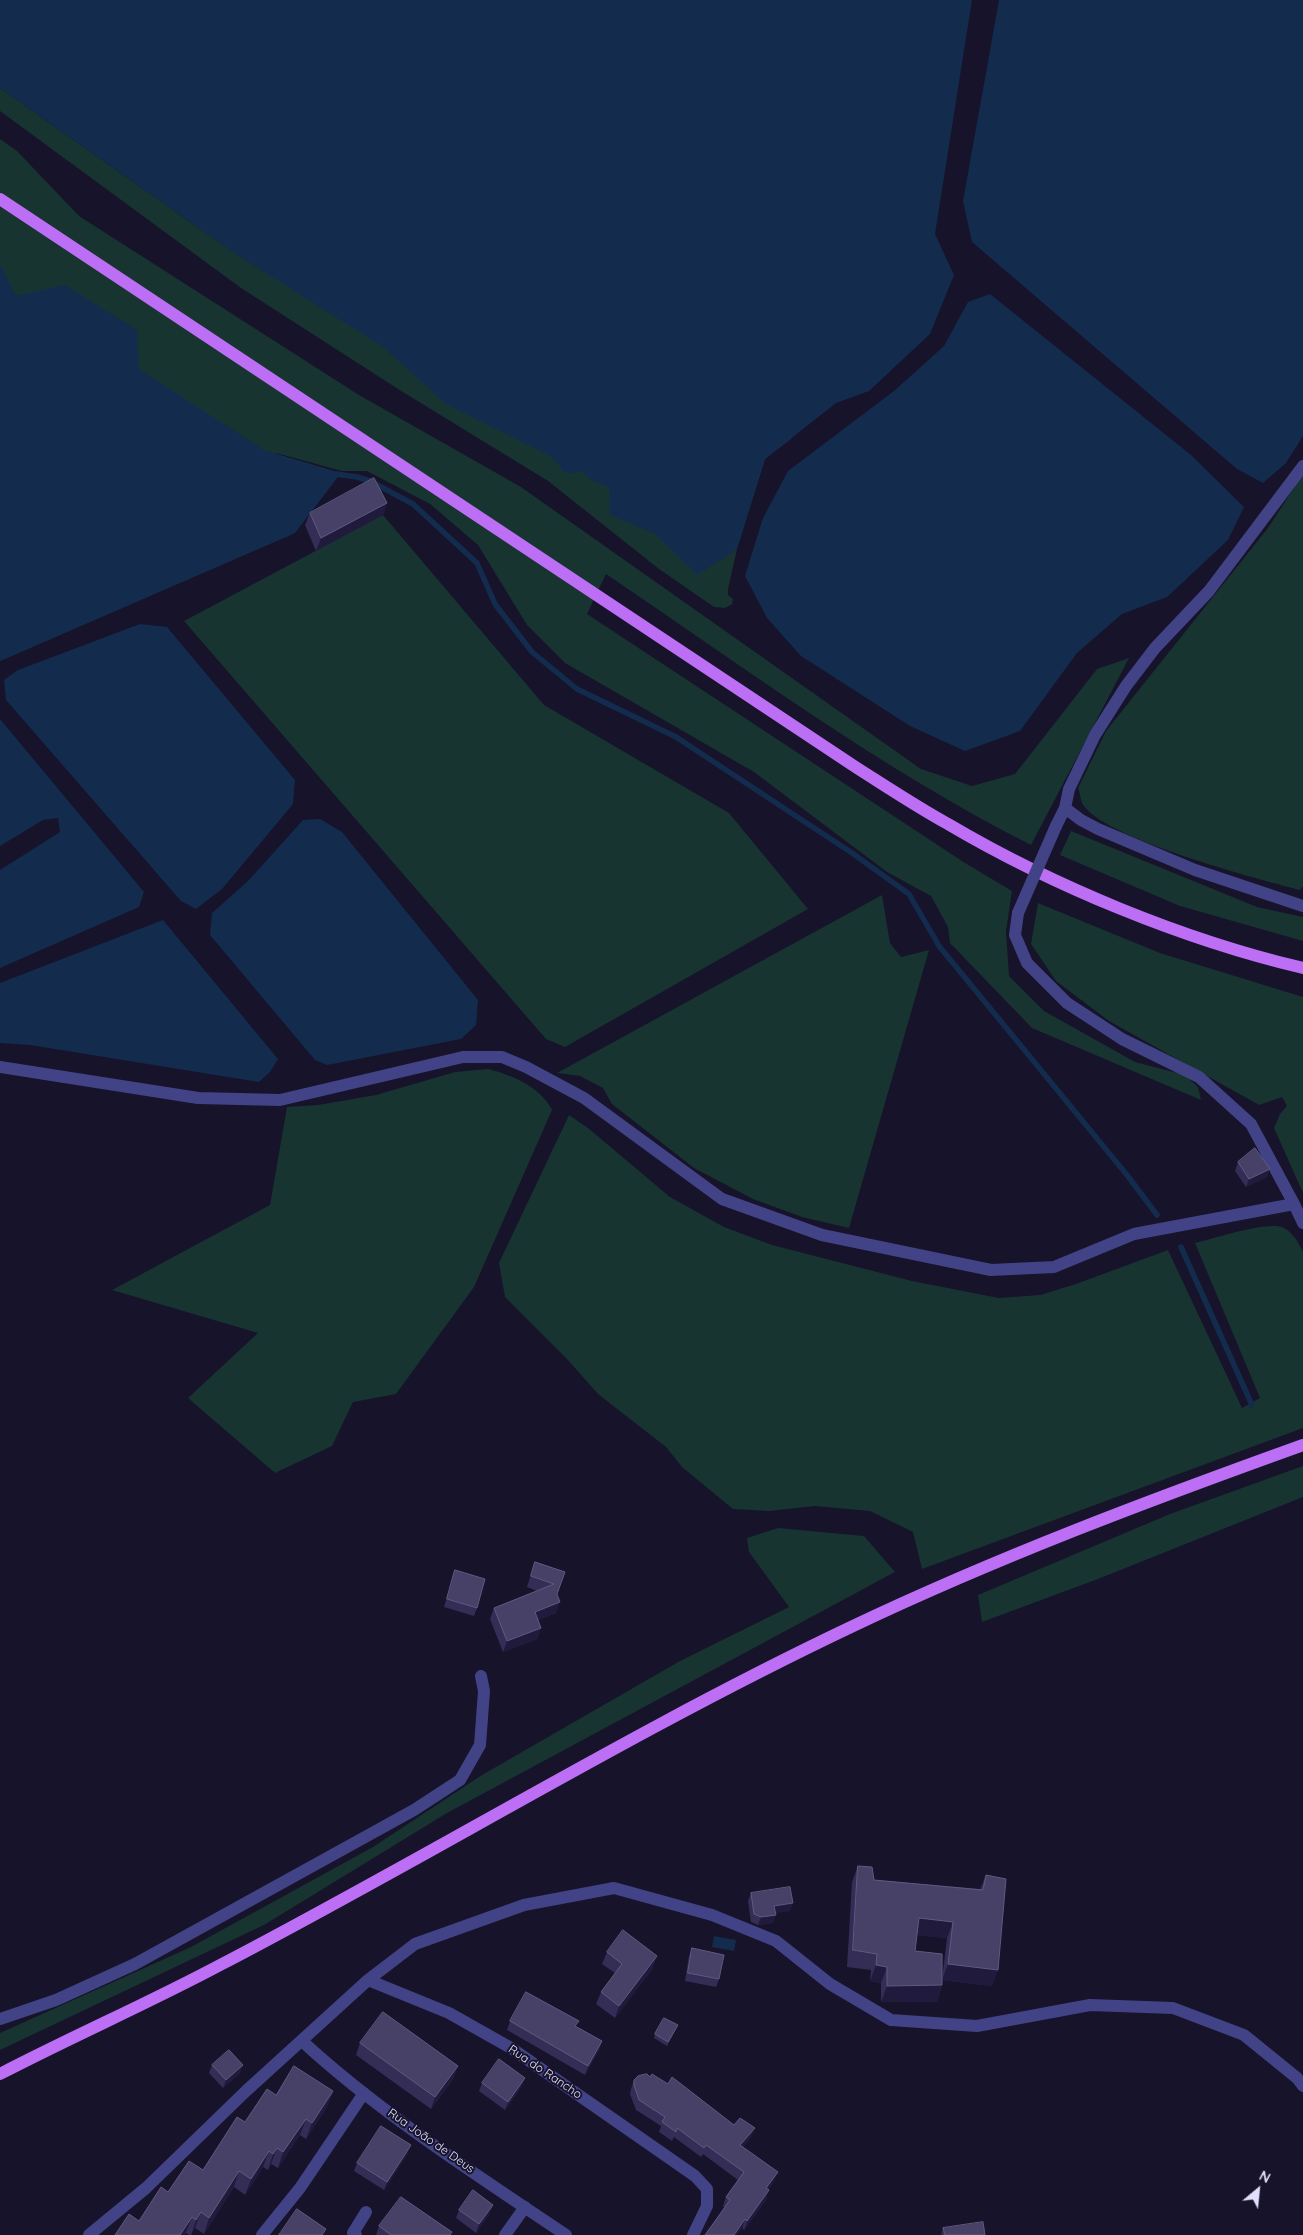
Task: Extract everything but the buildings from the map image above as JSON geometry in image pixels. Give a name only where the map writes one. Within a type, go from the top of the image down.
[{"type":"main road","points":[[0,199],[857,768],[948,824],[1016,861],[1122,910],[1252,956],[1303,968]]},
{"type":"main road","points":[[4,2071],[221,1965],[695,1705],[847,1628],[933,1589],[1074,1530],[1160,1496],[1303,1445]]},
{"type":"street","points":[[1303,466],[1208,591],[1155,648],[1126,686],[1095,735],[1070,790],[1065,808],[1018,912],[1015,935],[1027,963],[1067,1003],[1122,1039],[1199,1078],[1251,1124],[1303,1223]]},
{"type":"street","points":[[1065,808],[1081,820],[1098,829],[1186,866],[1303,906]]},
{"type":"street","points":[[0,1067],[198,1098],[280,1100],[463,1057],[502,1057],[526,1067],[584,1098],[722,1199],[822,1235],[991,1270],[1054,1267],[1134,1234],[1294,1204]]},
{"type":"street","points":[[0,2019],[56,2000],[135,1964],[414,1810],[460,1780],[480,1746],[484,1691],[481,1676]]},
{"type":"street","points":[[89,2235],[146,2188],[246,2091],[368,1980],[415,1944],[524,1905],[614,1888],[712,1915],[776,1942],[830,1984],[890,2020],[977,2026],[1090,2005],[1173,2008],[1244,2035],[1297,2078],[1303,2086]]},
{"type":"street","name":"Rua do Rancho","points":[[368,1980],[449,2013],[511,2048],[695,2176],[706,2189],[707,2206],[693,2235]]},
{"type":"street","name":"Rua João de Deus","points":[[302,2041],[328,2065],[364,2093],[566,2235]]},
{"type":"street","points":[[262,2235],[300,2188],[364,2093]]},
{"type":"street","points":[[505,2235],[525,2208]]},
{"type":"street","points":[[356,2235],[353,2233],[366,2212]]},
{"type":"green space","points":[[0,88],[200,229],[792,438],[765,459],[737,549],[728,589],[728,595],[733,599],[732,604],[725,608],[714,607],[659,569],[548,481],[398,389],[241,288],[0,111]]},
{"type":"green space","points":[[0,139],[17,151],[79,216],[359,395],[521,487],[921,769],[972,786],[1015,774],[1097,669],[1129,658],[1031,845],[975,815],[867,751],[606,574],[587,614],[965,863],[1012,891],[1006,931],[1009,976],[1044,1011],[1135,1062],[1185,1075],[1198,1087],[1201,1100],[1032,1028],[950,943],[948,927],[931,896],[887,872],[754,772],[565,663],[527,625],[478,545],[430,504],[367,471],[342,471],[276,453],[295,533],[0,661]]},
{"type":"green space","points":[[1303,474],[1303,886],[1300,890],[1182,856],[1118,830],[1095,816],[1082,803],[1078,788],[1106,731],[1268,528]]},
{"type":"green space","points":[[383,515],[544,705],[729,813],[808,909],[565,1047],[546,1039],[184,621]]},
{"type":"green space","points":[[1071,831],[1257,907],[1303,917],[1303,941],[1180,906],[1060,855]]},
{"type":"green space","points":[[882,895],[890,943],[901,957],[929,950],[849,1228],[802,1217],[753,1199],[694,1168],[612,1104],[603,1088],[580,1076],[557,1073]]},
{"type":"green space","points":[[1038,903],[1160,953],[1303,997],[1303,1193],[1274,1128],[1280,1114],[1287,1106],[1282,1097],[1259,1105],[1109,1021],[1056,981],[1031,944]]},
{"type":"green space","points":[[488,1069],[525,1083],[541,1095],[552,1110],[474,1287],[396,1394],[353,1402],[332,1446],[275,1473],[188,1398],[258,1333],[112,1290],[270,1205],[287,1107],[318,1105],[376,1095],[455,1072]]},
{"type":"green space","points":[[569,1115],[588,1128],[670,1197],[724,1227],[772,1245],[912,1281],[999,1298],[1040,1295],[1076,1284],[1168,1250],[1242,1408],[1260,1398],[1195,1243],[1254,1228],[1277,1226],[1284,1228],[1295,1238],[1303,1252],[1303,1428],[922,1569],[913,1532],[870,1511],[815,1506],[769,1511],[733,1509],[682,1467],[666,1447],[598,1394],[567,1359],[505,1297],[499,1263]]},
{"type":"green space","points":[[1303,1466],[1303,1497],[1098,1579],[982,1622],[978,1595],[1170,1514]]},
{"type":"green space","points":[[778,1528],[864,1536],[895,1572],[447,1813],[264,1925],[0,2050],[0,2033],[191,1947],[373,1847],[482,1775],[680,1661],[789,1607],[749,1552],[747,1538]]},
{"type":"water","points":[[0,0],[972,0],[935,234],[954,275],[930,334],[869,391],[836,403],[765,459],[737,549],[697,575],[655,534],[610,515],[609,487],[593,481],[582,472],[565,473],[552,457],[446,404],[383,347],[234,253],[0,88]]},
{"type":"water","points":[[999,0],[1303,0],[1303,436],[1286,463],[1263,483],[1237,469],[972,242],[963,201]]},
{"type":"water","points":[[0,264],[16,296],[65,285],[137,330],[139,369],[264,450],[341,473],[295,533],[0,661]]},
{"type":"water","points":[[990,294],[1191,455],[1244,507],[1228,540],[1167,597],[1122,614],[1077,653],[1020,731],[965,751],[910,726],[801,656],[767,618],[745,576],[763,518],[788,471],[894,391],[944,346],[968,302]]},
{"type":"water","points":[[140,624],[167,627],[295,780],[293,804],[222,889],[196,909],[181,901],[6,700],[4,680],[18,670]]},
{"type":"water","points":[[0,719],[144,892],[139,907],[0,968],[0,870],[60,832],[58,818],[43,820],[0,846]]},
{"type":"water","points":[[320,819],[342,832],[478,1000],[476,1025],[461,1039],[327,1065],[315,1060],[210,935],[212,913],[248,881],[303,820]]},
{"type":"water","points":[[163,920],[278,1059],[270,1072],[259,1082],[30,1045],[0,1043],[0,983]]},
{"type":"water","points":[[714,1936],[736,1940],[734,1951],[712,1947]]},
{"type":"waterway","points":[[336,474],[370,481],[413,504],[477,563],[495,604],[532,652],[577,689],[676,737],[852,853],[909,894],[939,946],[1127,1175],[1157,1215]]},
{"type":"waterway","points":[[1181,1247],[1252,1405]]}]
